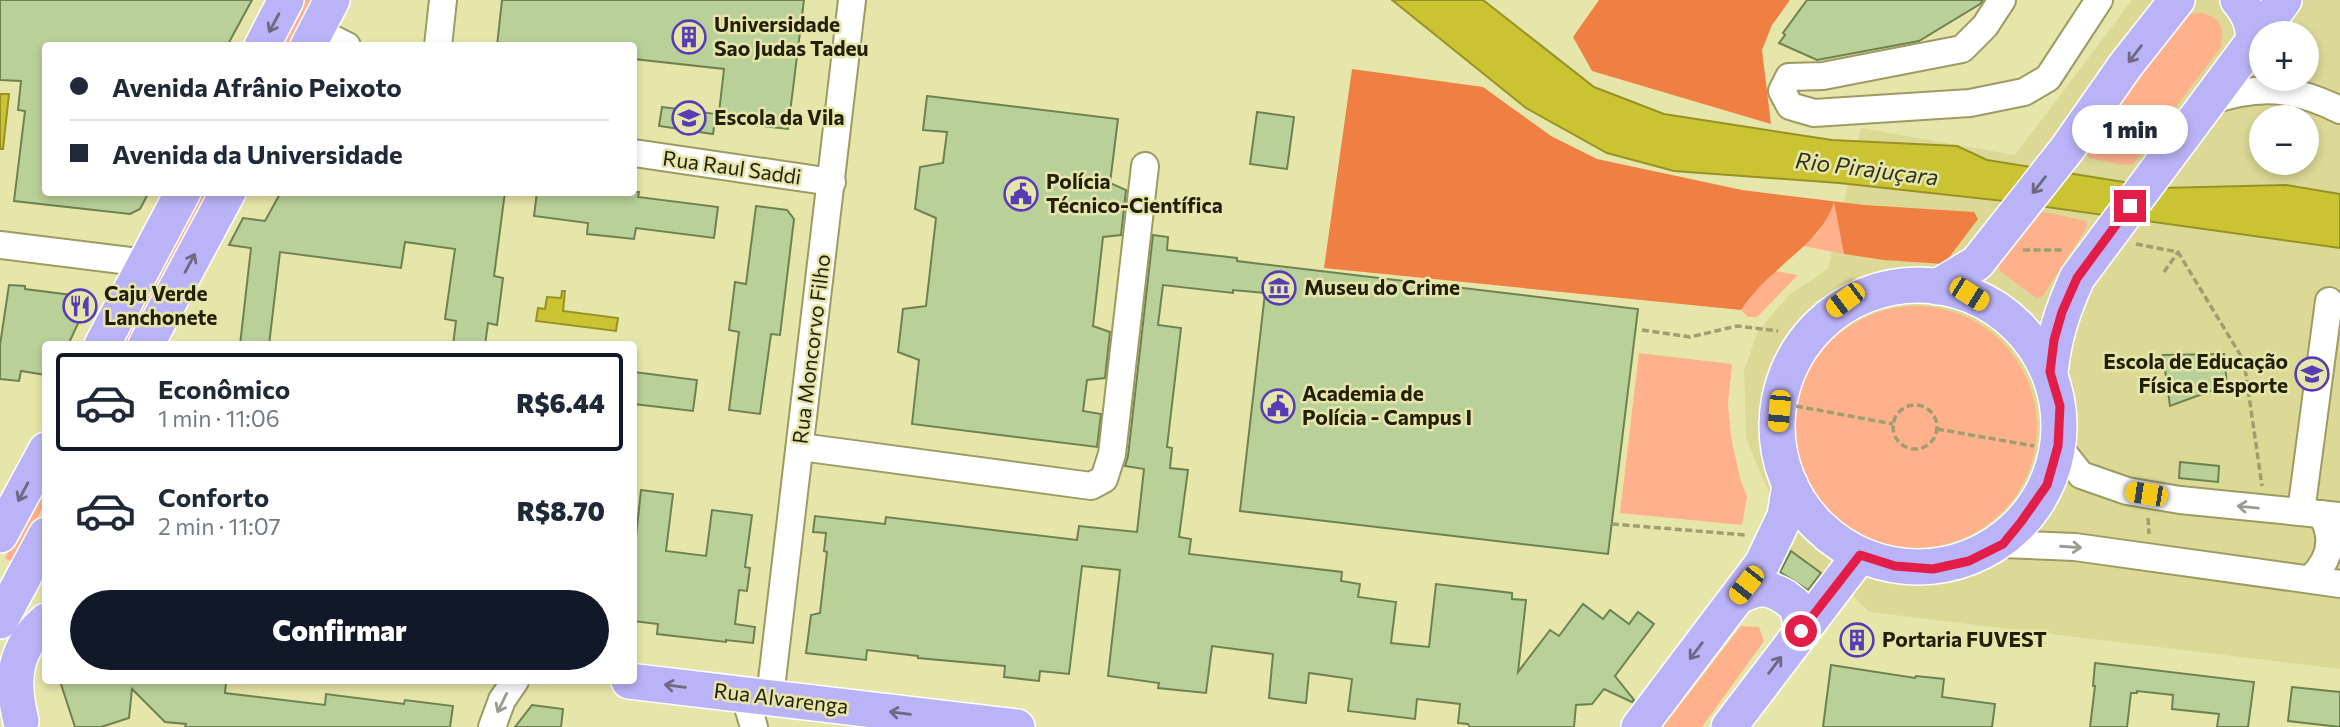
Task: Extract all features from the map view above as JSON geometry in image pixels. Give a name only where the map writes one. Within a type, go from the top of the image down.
[{"type":"main road","points":[[264,42],[286,0]]},
{"type":"main road","points":[[311,38],[332,0]]},
{"type":"main road","points":[[1937,287],[1978,263],[2067,149],[2125,66],[2176,0]]},
{"type":"main road","points":[[2238,0],[2247,10],[2251,21]]},
{"type":"main road","points":[[2268,21],[2284,0]]},
{"type":"main road","points":[[2050,372],[2054,340],[2062,312],[2077,278],[2249,47]]},
{"type":"main road","points":[[104,341],[181,196]]},
{"type":"main road","points":[[148,341],[226,196]]},
{"type":"main road","points":[[1885,284],[1937,287],[1969,294],[1994,310],[2027,340],[2050,372],[2060,406],[2047,446],[2047,485],[2003,544],[1969,561],[1933,569],[1895,566],[1860,555],[1819,526],[1790,484],[1777,431],[1781,392],[1794,356],[1824,316],[1845,300],[1863,291],[1885,284]]},
{"type":"main road","points":[[0,535],[42,457]]},
{"type":"main road","points":[[1639,727],[1762,564],[1778,534],[1787,509],[1790,484]]},
{"type":"main road","points":[[42,542],[3,611],[42,611]]},
{"type":"main road","points":[[1729,727],[1860,555]]},
{"type":"main road","points":[[1738,597],[1751,589],[1763,587],[1775,591],[1794,603],[1799,613],[1801,631]]},
{"type":"main road","points":[[22,724],[15,693],[18,662],[23,646],[42,625]]},
{"type":"main road","name":"Rua Alvarenga","points":[[637,683],[756,706],[1017,727]]},
{"type":"street","points":[[438,42],[443,0]]},
{"type":"street","name":"Rua Moncorvo Filho","points":[[756,706],[801,447],[852,0]]},
{"type":"street","points":[[2002,0],[1985,26],[1962,49],[1823,76],[1789,77],[1782,91],[1790,106],[1814,113],[1970,103],[2024,92],[2048,78],[2099,0]]},
{"type":"street","points":[[311,38],[329,42]]},
{"type":"street","points":[[2210,101],[2234,92],[2287,90],[2312,97],[2340,110]]},
{"type":"street","name":"Rua Raul Saddi","points":[[637,153],[832,182]]},
{"type":"street","points":[[801,447],[1091,486],[1104,480],[1110,468],[1112,454],[1145,166]]},
{"type":"street","points":[[0,245],[146,263]]},
{"type":"street","points":[[2310,579],[2327,559],[2329,551],[2329,531],[2321,514],[2329,301]]},
{"type":"street","points":[[2047,446],[2081,475],[2111,487],[2146,494],[2321,514]]},
{"type":"street","points":[[2003,544],[2075,547],[2340,584]]},
{"type":"street","points":[[492,727],[502,700],[512,684]]},
{"type":"street","points":[[0,691],[22,724]]},
{"type":"path","points":[[2003,230],[2015,250],[2102,244],[2178,252]]},
{"type":"path","points":[[2164,272],[2178,252]]},
{"type":"path","points":[[2178,252],[2244,361],[2265,508]]},
{"type":"path","points":[[1642,330],[1690,337],[1737,326],[1778,331]]},
{"type":"path","points":[[1921,405],[1933,414],[1937,429],[1926,446],[1912,449],[1900,443],[1893,424],[1906,406],[1921,405]]},
{"type":"path","points":[[1796,406],[1893,424]]},
{"type":"path","points":[[1937,429],[2047,446]]},
{"type":"path","points":[[2146,494],[2151,557]]},
{"type":"path","points":[[1612,524],[1750,536]]},
{"type":"shaded area","points":[[303,0],[315,0],[293,42],[281,42]]},
{"type":"shaded area","points":[[1599,0],[1790,0],[1772,25],[1762,50],[1771,124],[1592,71],[1573,37]]},
{"type":"shaded area","points":[[2132,0],[2340,0],[2340,669],[1869,612],[1839,582],[1809,597],[1774,569],[1794,543],[1771,516],[1771,498],[1746,438],[1744,371],[1757,333],[1789,295],[1828,269],[1861,128],[2015,155]]},
{"type":"shaded area","points":[[2201,13],[2213,17],[2220,24],[2221,47],[2133,164],[2089,158],[2086,148],[2183,19],[2190,14]]},
{"type":"shaded area","points":[[1352,69],[1483,87],[1551,136],[1597,159],[1742,190],[1864,205],[1974,212],[1978,219],[1944,264],[1884,260],[1844,254],[1834,202],[1817,233],[1765,281],[1741,310],[1324,268]]},
{"type":"shaded area","points":[[198,196],[210,196],[132,341],[121,341]]},
{"type":"shaded area","points":[[1834,200],[1844,254],[1803,246],[1818,233]]},
{"type":"shaded area","points":[[2044,212],[2086,221],[2087,227],[2043,296],[2036,298],[2000,271],[1998,263],[2038,214]]},
{"type":"shaded area","points":[[1775,271],[1798,275],[1757,317],[1748,317],[1741,310]]},
{"type":"shaded area","points":[[1916,306],[1940,308],[1973,320],[2009,350],[2023,370],[2032,392],[2037,427],[2035,451],[2023,484],[1993,520],[1973,534],[1951,543],[1916,548],[1892,546],[1859,534],[1823,504],[1809,484],[1800,462],[1795,427],[1797,403],[1809,370],[1839,334],[1859,320],[1881,311]]},
{"type":"shaded area","points":[[1639,353],[1732,364],[1728,404],[1731,437],[1747,497],[1742,525],[1620,513]]},
{"type":"shaded area","points":[[42,488],[42,509],[14,563],[5,558]]},
{"type":"shaded area","points":[[1741,626],[1759,627],[1764,641],[1702,727],[1663,727]]},
{"type":"water","name":"Rio Pirajuçara","points":[[1392,0],[1483,0],[1594,87],[1664,114],[1832,140],[1957,146],[1987,160],[2161,188],[2286,185],[2340,194],[2340,248],[2004,201],[1839,183],[1674,171],[1607,153],[1526,108]]},
{"type":"water","points":[[0,94],[9,94],[3,149],[0,149]]},
{"type":"water","points":[[562,291],[565,291],[563,311],[618,318],[616,331],[536,321],[538,308],[545,309],[547,297],[561,298]]},
{"type":"building","points":[[0,0],[252,0],[229,42],[42,42],[42,196],[147,196],[140,209],[130,214],[14,201],[25,111],[18,110],[21,81],[0,80]]},
{"type":"building","name":"Universidade Sao Judas Tadeu","points":[[502,0],[804,0],[788,129],[718,121],[724,69],[637,59],[637,42],[497,42]]},
{"type":"building","points":[[1807,0],[1983,0],[1919,41],[1817,60],[1779,43],[1785,35],[1783,33]]},
{"type":"building","points":[[927,96],[1118,119],[1110,183],[1126,190],[1121,235],[1103,237],[1093,326],[1110,332],[1105,378],[1087,380],[1083,411],[1101,414],[1097,447],[912,424],[919,360],[898,352],[903,309],[926,306],[936,218],[915,209],[920,167],[943,163],[947,132],[923,130]]},
{"type":"building","points":[[662,107],[716,114],[713,134],[659,126]]},
{"type":"building","points":[[1257,112],[1294,117],[1287,169],[1250,164]]},
{"type":"building","points":[[639,192],[638,197],[718,207],[714,238],[636,228],[634,239],[587,234],[588,223],[534,216],[536,196],[637,196]]},
{"type":"building","points":[[279,196],[504,196],[494,276],[503,278],[497,325],[488,323],[486,341],[454,341],[456,321],[445,319],[455,249],[405,242],[401,268],[280,252],[269,341],[240,341],[251,248],[229,245],[243,218],[265,221]]},
{"type":"building","points":[[756,206],[787,210],[794,219],[780,335],[771,334],[760,414],[729,410],[739,332],[729,330],[735,282],[746,284]]},
{"type":"building","points":[[1153,235],[1168,237],[1167,250],[1237,258],[1237,261],[1638,309],[1608,554],[1240,511],[1265,293],[1233,290],[1233,293],[1163,285],[1158,325],[1181,328],[1167,447],[1172,448],[1170,468],[1188,470],[1179,537],[1191,539],[1189,554],[1342,572],[1341,581],[1360,584],[1358,597],[1396,602],[1391,643],[1429,647],[1436,584],[1512,593],[1512,599],[1526,600],[1518,672],[1550,630],[1559,636],[1583,604],[1603,619],[1610,610],[1629,624],[1638,612],[1654,624],[1615,676],[1634,700],[1632,702],[1604,689],[1592,704],[1576,705],[1574,727],[1470,727],[1468,724],[1458,723],[1460,704],[1417,699],[1415,719],[1348,711],[1352,679],[1309,673],[1306,703],[1269,698],[1273,654],[1212,646],[1206,693],[1158,688],[1159,683],[1108,676],[1120,570],[1082,566],[1069,674],[1040,671],[1039,681],[1004,677],[1005,666],[867,650],[866,660],[806,653],[811,615],[820,613],[827,552],[824,551],[826,533],[813,532],[815,516],[885,524],[886,517],[1077,540],[1079,526],[1137,532],[1144,469],[1125,466]]},
{"type":"building","points":[[9,285],[80,296],[87,304],[70,341],[42,341],[42,374],[21,371],[19,381],[0,379],[0,345]]},
{"type":"building","points":[[2224,354],[2227,385],[2170,406],[2163,355]]},
{"type":"building","points":[[637,372],[697,380],[693,411],[637,404]]},
{"type":"building","points":[[2180,462],[2219,466],[2218,482],[2179,478]]},
{"type":"building","points":[[641,490],[673,494],[666,551],[706,556],[712,510],[752,515],[745,567],[750,568],[747,591],[739,590],[735,624],[755,627],[753,643],[657,634],[658,624],[637,621],[637,528]]},
{"type":"building","points":[[1791,551],[1821,573],[1808,590],[1780,572]]},
{"type":"building","points":[[2095,663],[2254,682],[2248,727],[2217,727],[2219,714],[2172,709],[2173,695],[2137,691],[2131,693],[2127,727],[2090,727]]},
{"type":"building","points":[[1831,665],[1915,678],[1944,679],[1942,697],[1995,704],[1992,727],[1823,727]]},
{"type":"building","points":[[61,684],[226,684],[225,693],[325,705],[326,694],[404,704],[405,700],[453,706],[450,727],[185,727],[186,724],[165,722],[132,689],[129,718],[101,727],[75,727]]},
{"type":"building","points":[[2292,687],[2340,692],[2340,727],[2288,721]]},
{"type":"building","points":[[532,705],[563,709],[561,727],[515,727]]},
{"type":"place","name":"Universidade Sao Judas Tadeu","points":[[689,37]]},
{"type":"place","name":"Escola da Vila","points":[[689,118]]},
{"type":"place","name":"Polícia Técnico-Científica","points":[[1021,194]]},
{"type":"place","name":"Museu do Crime","points":[[1279,288]]},
{"type":"place","name":"Caju Verde Lanchonete","points":[[80,306]]},
{"type":"place","name":"Escola de Educação Física e Esporte","points":[[2312,374]]},
{"type":"place","name":"Academia de Polícia - Campus I","points":[[1278,406]]},
{"type":"place","name":"Portaria FUVEST","points":[[1857,640]]},
{"type":"route","points":[[1801,631],[1860,555],[1895,566],[1933,569],[1969,561],[2003,544],[2021,522],[2047,485],[2058,446],[2060,406],[2050,372],[2054,340],[2062,312],[2077,278],[2130,206]]}]
